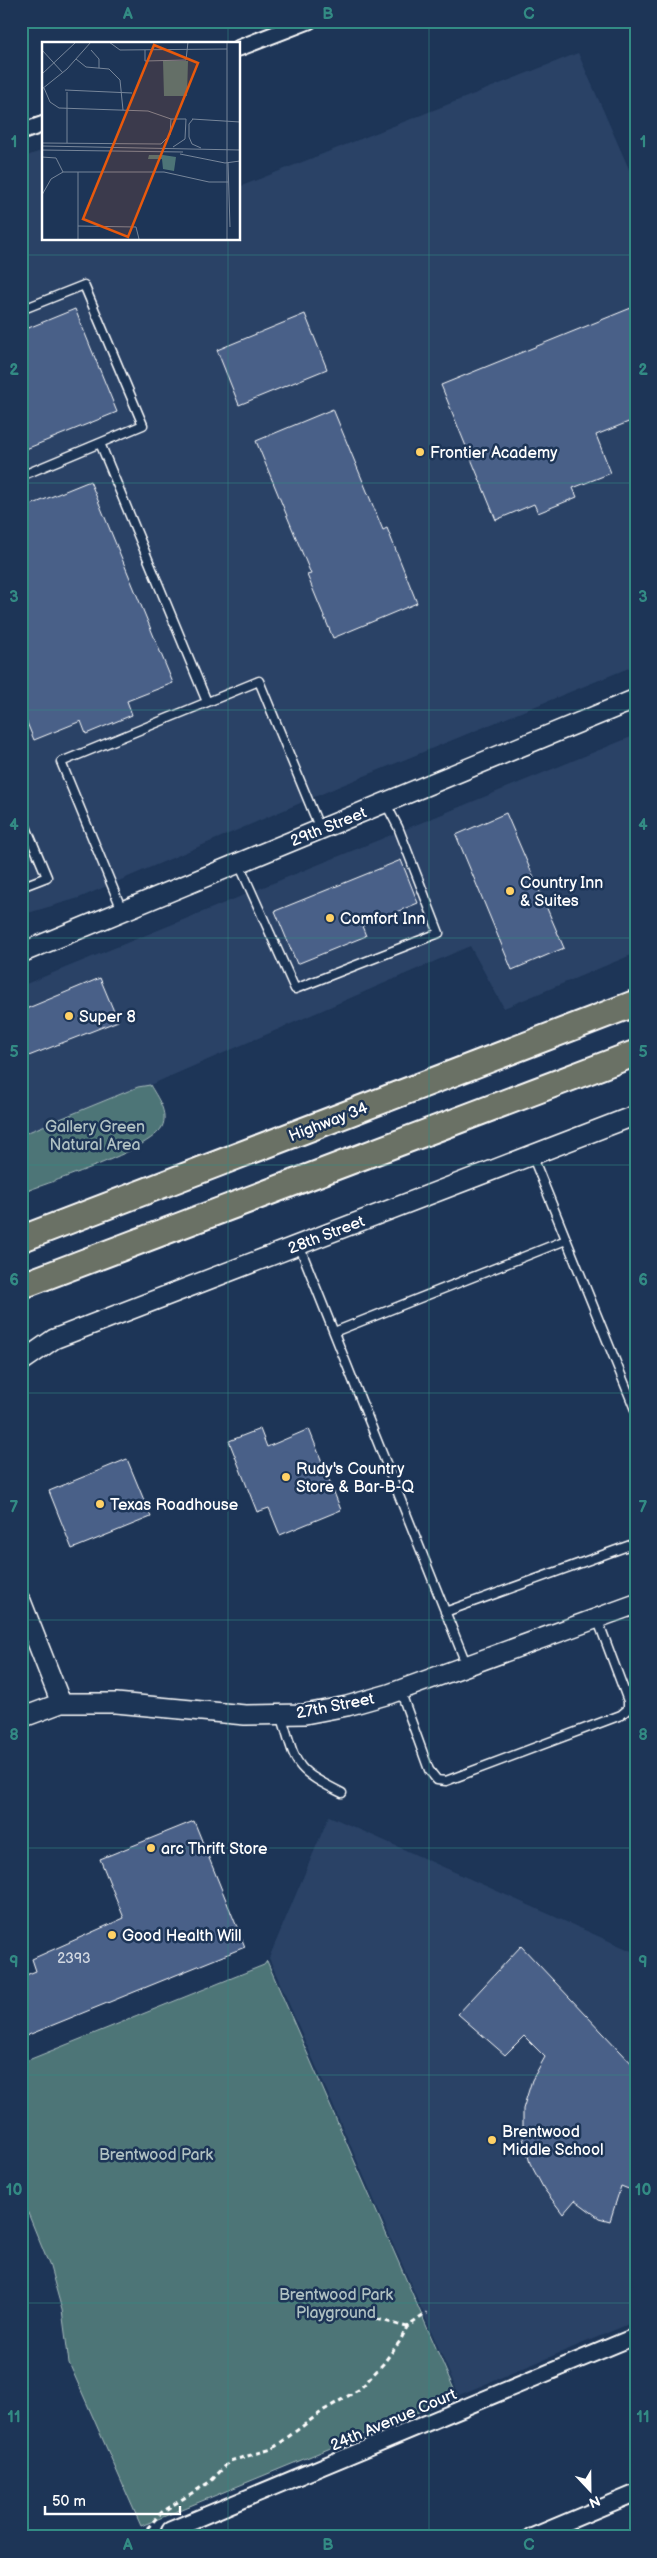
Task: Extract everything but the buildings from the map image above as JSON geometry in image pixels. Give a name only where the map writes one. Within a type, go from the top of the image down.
[{"type":"highway","name":"Highway 34","points":[[21,1239],[636,1003]]},
{"type":"highway","points":[[21,1286],[636,1053]]},
{"type":"highway","points":[[21,1232],[70,1220]]},
{"type":"highway","points":[[21,1302],[55,1273]]},
{"type":"street","points":[[240,48],[309,21]]},
{"type":"street","points":[[21,132],[42,125]]},
{"type":"street","name":"29th Street","points":[[21,953],[636,699]]},
{"type":"street","name":"28th Street","points":[[21,1362],[54,1339],[636,1115]]},
{"type":"street","points":[[21,1601],[61,1703]]},
{"type":"street","name":"27th Street","points":[[21,1718],[61,1703],[116,1703],[245,1716],[305,1714],[347,1706],[400,1690],[636,1604]]},
{"type":"street","name":"24th Avenue Court","points":[[167,2537],[170,2530],[636,2336]]},
{"type":"street","points":[[530,2537],[636,2493]]},
{"type":"lane","points":[[21,310],[84,285],[143,425],[21,476]]},
{"type":"lane","points":[[100,443],[207,702]]},
{"type":"lane","points":[[122,910],[61,762],[207,702],[259,681],[320,829]]},
{"type":"lane","points":[[238,862],[295,989],[439,933],[398,827],[385,802]]},
{"type":"lane","points":[[21,815],[47,876],[21,887]]},
{"type":"lane","points":[[532,1155],[636,1412]]},
{"type":"lane","points":[[334,1332],[566,1240]]},
{"type":"lane","points":[[299,1244],[467,1666]]},
{"type":"lane","points":[[446,1612],[636,1543]]},
{"type":"lane","points":[[400,1690],[429,1770],[437,1780],[446,1781],[621,1715],[628,1709],[628,1701],[597,1618]]},
{"type":"lane","points":[[281,1714],[294,1758],[302,1770],[342,1793]]},
{"type":"path","points":[[141,2536],[162,2512],[211,2481],[230,2461],[272,2449],[324,2410],[360,2389],[383,2364],[400,2341],[407,2327],[428,2314]]},
{"type":"path","points":[[377,2319],[407,2327]]},
{"type":"shaded area","name":"Frontier Academy","points":[[578,53],[636,185],[636,665],[340,786],[79,898],[21,915],[21,158],[42,151],[42,240],[240,240],[240,187]]},
{"type":"shaded area","points":[[636,735],[636,953],[504,1008],[470,946],[150,1085],[138,1087],[21,1135],[21,986]]},
{"type":"shaded area","name":"Brentwood Middle School","points":[[329,1816],[636,1953],[636,2321],[459,2395],[269,1958]]},
{"type":"green space","name":"Gallery Green Natural Area","points":[[150,1085],[159,1100],[164,1116],[162,1127],[153,1136],[139,1146],[119,1156],[21,1193],[21,1135],[138,1087]]},
{"type":"green space","name":"Brentwood Park","points":[[267,1961],[457,2396],[141,2526],[69,2363],[62,2310],[50,2267],[21,2196],[21,2063],[264,1965]]},
{"type":"place","name":"Frontier Academy","points":[[420,452]]},
{"type":"place","name":"Country Inn & Suites","points":[[510,891]]},
{"type":"place","name":"Comfort Inn","points":[[330,918]]},
{"type":"place","name":"Super 8","points":[[69,1016]]},
{"type":"place","name":"Rudy's Country Store & Bar-B-Q","points":[[286,1477]]},
{"type":"place","name":"Texas Roadhouse","points":[[100,1504]]},
{"type":"place","name":"arc Thrift Store","points":[[151,1848]]},
{"type":"place","name":"Good Health Will","points":[[112,1935]]},
{"type":"place","name":"Brentwood Middle School","points":[[492,2140]]},
{"type":"park label","name":"Brentwood Park Playground","points":[[336,2303]]}]
